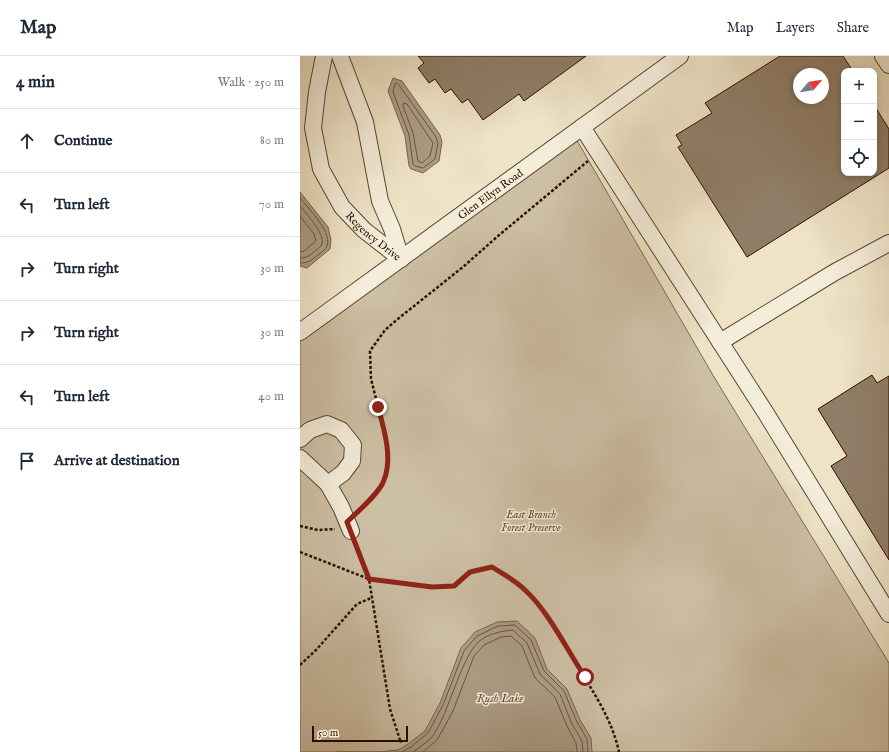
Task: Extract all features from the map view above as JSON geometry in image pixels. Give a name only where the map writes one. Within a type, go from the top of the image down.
[{"type":"street","name":"Regency Drive","points":[[324,56],[317,92],[313,128],[321,169],[342,206],[364,230],[401,259]]},
{"type":"street","name":"Regency Drive","points":[[340,56],[365,122],[380,201],[392,229],[401,259]]},
{"type":"street","name":"Glen Ellyn Road","points":[[300,332],[680,56]]},
{"type":"street","points":[[883,56],[889,65]]},
{"type":"street","points":[[582,127],[767,415],[889,614]]},
{"type":"street","points":[[720,342],[835,272],[889,243]]},
{"type":"street","points":[[300,439],[310,430],[327,424],[341,430],[353,445],[352,461],[343,473],[328,484]]},
{"type":"street","points":[[300,458],[328,484],[349,526]]},
{"type":"path","points":[[300,526],[318,530],[338,529],[349,526],[384,481],[388,459],[385,434],[371,379],[370,351],[386,330],[463,267],[503,231],[584,164],[597,151]]},
{"type":"path","points":[[349,526],[369,579],[390,709],[401,743]]},
{"type":"path","points":[[300,552],[369,579],[432,587],[454,586],[470,572],[492,567],[509,577],[526,590],[558,634],[606,714],[615,734],[619,752]]},
{"type":"path","points":[[300,665],[316,650],[357,604],[371,598]]},
{"type":"green space","name":"East Branch Forest Preserve","points":[[575,137],[714,377],[889,663],[889,752],[300,752],[300,338]]},
{"type":"water","points":[[393,78],[402,81],[440,135],[442,142],[439,161],[423,173],[411,169],[409,166],[405,136],[388,91]]},
{"type":"water","points":[[300,192],[328,227],[331,240],[330,249],[307,268],[300,266]]},
{"type":"water","name":"Rush Lake","points":[[517,621],[535,638],[547,669],[567,689],[580,720],[591,738],[592,752],[379,752],[398,750],[425,731],[440,703],[461,648],[475,632],[497,622]]},
{"type":"building","points":[[418,56],[586,56],[524,101],[519,94],[483,120],[468,99],[462,103],[451,89],[445,93],[435,79],[429,83],[418,68],[424,63]]},
{"type":"building","points":[[780,56],[843,56],[851,68],[841,68],[841,176],[876,176],[747,257],[678,147],[682,145],[676,135],[712,113],[705,103]]},
{"type":"building","points":[[877,110],[889,129],[889,168],[877,176]]},
{"type":"building","points":[[872,375],[877,383],[889,376],[889,560],[831,466],[847,456],[818,409]]},
{"type":"route","points":[[378,407],[385,434],[388,459],[384,481],[369,501],[347,522],[352,531],[369,579],[432,587],[454,586],[470,572],[492,567],[509,577],[526,590],[542,610],[585,677]]}]
